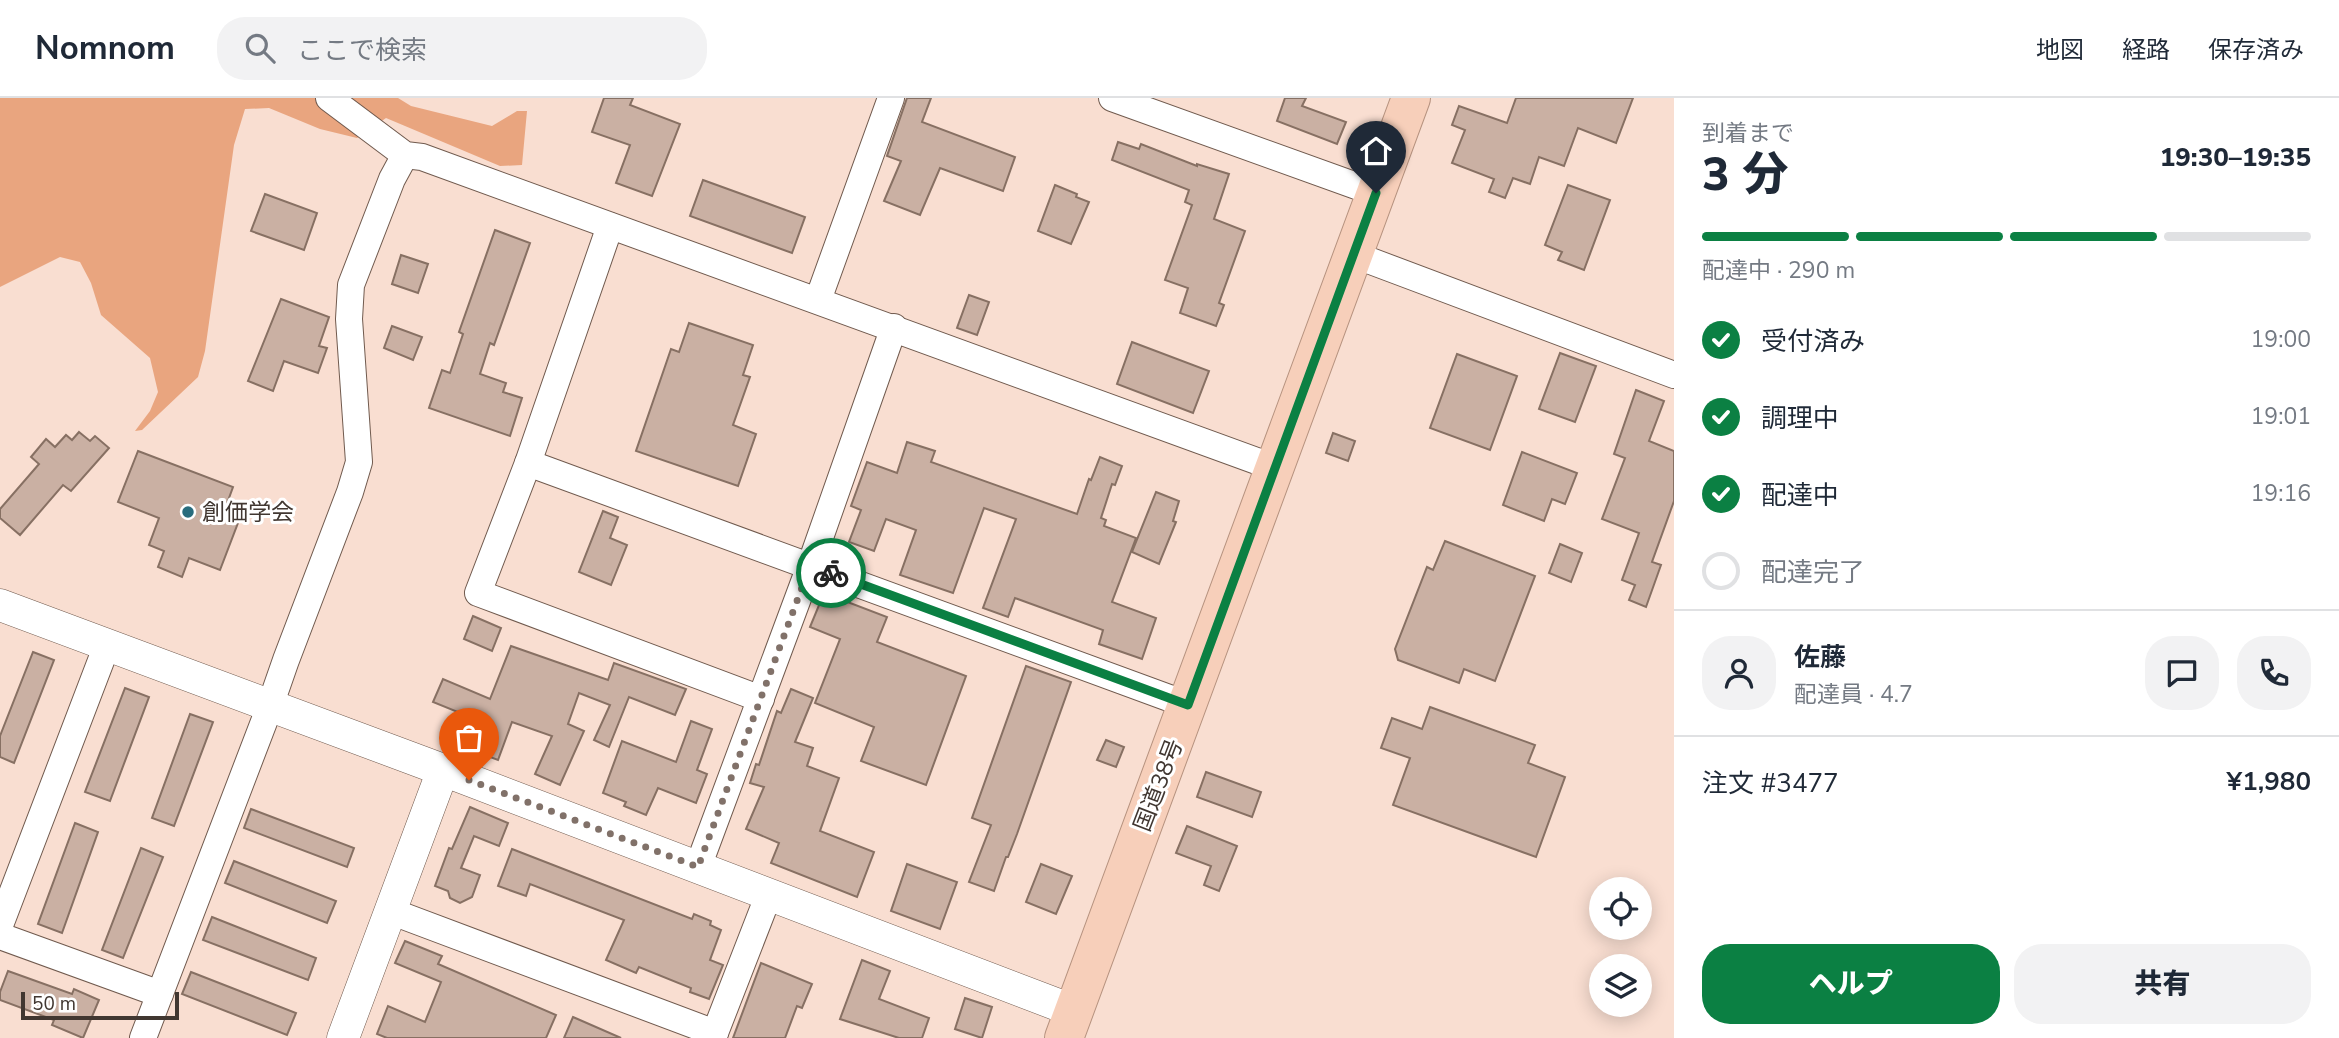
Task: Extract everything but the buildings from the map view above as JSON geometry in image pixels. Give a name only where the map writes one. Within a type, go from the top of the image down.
[{"type":"highway","name":"国道38号","points":[[1069,1024],[1411,98]]},
{"type":"street","points":[[329,98],[405,155],[422,157],[1276,468]]},
{"type":"street","points":[[818,300],[891,98]]},
{"type":"street","points":[[1112,98],[1376,193]]},
{"type":"street","points":[[143,1038],[270,706],[359,462],[349,319],[351,285],[392,179],[405,155]]},
{"type":"street","points":[[610,226],[528,463],[478,593],[761,699]]},
{"type":"street","points":[[1352,254],[1674,375]]},
{"type":"street","points":[[698,867],[810,566],[894,327]]},
{"type":"street","points":[[528,463],[1188,705]]},
{"type":"street","points":[[0,605],[769,894],[1069,1024]]},
{"type":"street","points":[[0,926],[107,645]]},
{"type":"street","points":[[343,1038],[443,770]]},
{"type":"street","points":[[390,911],[714,1035],[769,894]]},
{"type":"street","points":[[0,936],[160,994]]},
{"type":"shaded area","points":[[0,98],[398,98],[411,106],[492,126],[517,111],[527,111],[522,165],[500,166],[386,118],[357,138],[320,129],[269,108],[245,109],[234,145],[205,351],[198,377],[142,430],[135,431],[150,411],[158,392],[150,358],[101,315],[91,283],[80,262],[60,257],[0,287]]},
{"type":"way so far","points":[[469,780],[698,867],[810,566],[831,573]]},
{"type":"place","name":"創価学会","points":[[188,512]]},
{"type":"route","points":[[831,573],[1188,705],[1376,193]]}]
